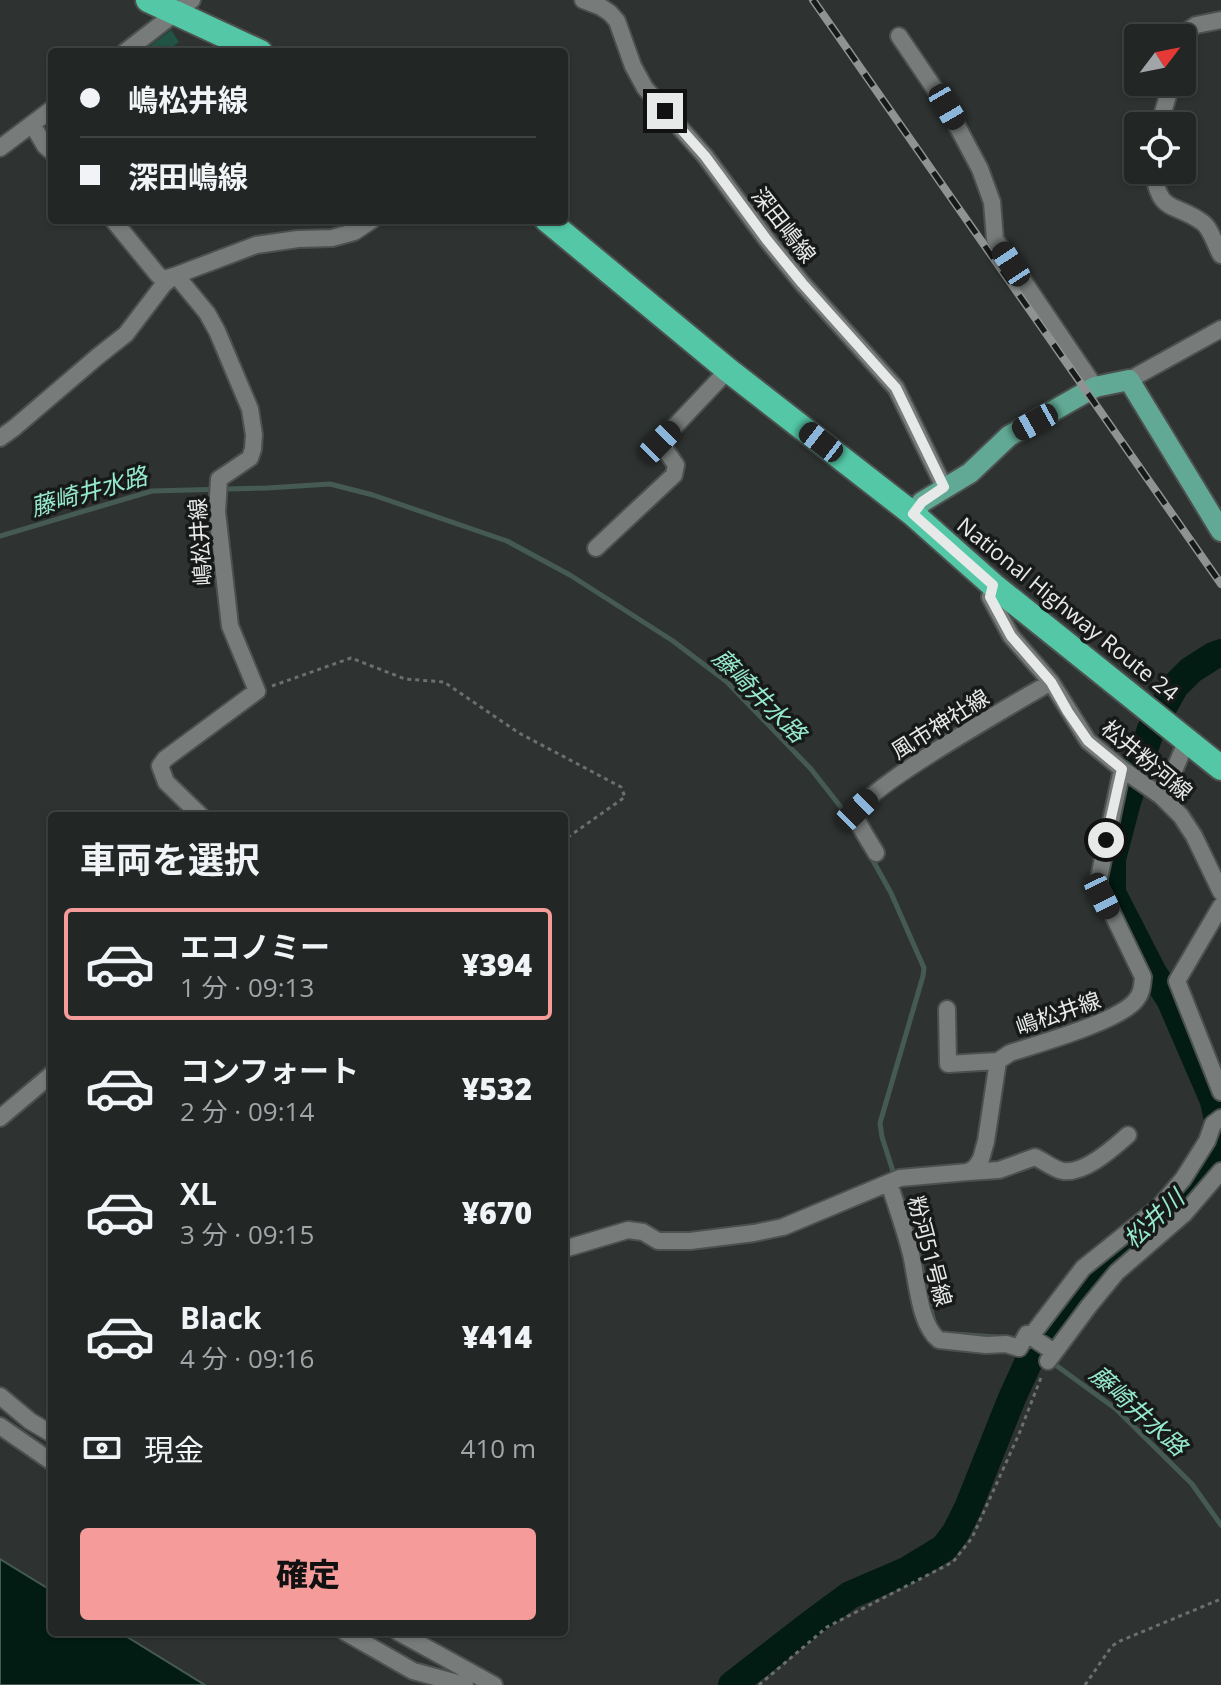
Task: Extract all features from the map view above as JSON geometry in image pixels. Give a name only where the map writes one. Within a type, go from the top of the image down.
[{"type":"highway","points":[[148,0],[184,6],[253,48]]},
{"type":"highway","name":"National Highway Route 24","points":[[552,224],[728,370],[913,514],[993,585],[1221,768]]},
{"type":"main road","points":[[913,514],[922,502],[970,473],[1009,436],[1095,387],[1129,380],[1221,531]]},
{"type":"street","name":"深田嶋線","points":[[583,0],[601,7],[617,21],[633,66],[645,88],[705,156],[802,283],[896,388],[944,487]]},
{"type":"street","points":[[130,48],[184,6]]},
{"type":"street","points":[[1196,25],[1221,20]]},
{"type":"street","points":[[899,36],[947,107],[980,169],[992,202],[995,239],[1095,387]]},
{"type":"street","points":[[0,148],[48,112]]},
{"type":"street","points":[[32,124],[48,149]]},
{"type":"street","points":[[1156,184],[1158,195],[1170,207],[1205,223],[1221,255]]},
{"type":"street","name":"嶋松井線","points":[[116,224],[158,275],[164,279],[174,276],[179,279],[207,313],[250,409],[254,435],[250,458],[219,479],[217,489],[220,553],[230,626],[257,691]]},
{"type":"street","points":[[0,438],[126,334],[164,284],[174,276],[256,245],[298,239],[320,240],[354,232],[366,224]]},
{"type":"street","points":[[1129,380],[1221,329]]},
{"type":"street","points":[[596,548],[674,475],[676,465],[660,442],[728,370]]},
{"type":"street","name":"松井粉河線","points":[[993,585],[990,597],[1011,636],[1051,682],[1088,741],[1159,795],[1181,816],[1221,892]]},
{"type":"street","name":"風市神社線","points":[[876,853],[857,818],[857,810],[915,762],[1051,682]]},
{"type":"street","points":[[197,812],[166,782],[160,766],[165,759],[257,691]]},
{"type":"street","points":[[1159,795],[1168,785],[1183,737]]},
{"type":"street","name":"嶋松井線","points":[[968,1172],[981,1159],[986,1141],[998,1061],[1010,1053],[1116,1017],[1138,999],[1143,977],[1099,886],[1125,771]]},
{"type":"street","points":[[1221,906],[1177,981],[1221,1092]]},
{"type":"street","points":[[947,1009],[948,1064],[998,1061]]},
{"type":"street","points":[[0,1118],[48,1077]]},
{"type":"street","points":[[1217,1121],[1183,1179],[1159,1207],[1083,1268],[1029,1335],[1052,1355],[1117,1272],[1184,1214],[1221,1171]]},
{"type":"street","points":[[568,1248],[628,1230],[643,1232],[658,1241],[680,1241],[725,1238],[768,1230],[783,1227],[894,1181],[999,1170],[1035,1157],[1064,1171],[1080,1169],[1104,1156],[1128,1135]]},
{"type":"street","name":"粉河51号線","points":[[894,1181],[924,1317],[933,1335],[939,1340],[1006,1344],[1019,1348],[1029,1335]]},
{"type":"street","points":[[0,1396],[48,1432]]},
{"type":"street","points":[[0,1426],[48,1459]]},
{"type":"street","points":[[352,1636],[413,1671],[465,1685]]},
{"type":"street","points":[[405,1636],[494,1685]]},
{"type":"path","points":[[257,691],[351,658],[405,679],[444,682],[519,733],[621,787],[625,797],[568,837]]},
{"type":"path","points":[[759,1685],[827,1627],[953,1562],[964,1551],[1052,1355]]},
{"type":"path","points":[[1085,1685],[1112,1646],[1221,1599]]},
{"type":"shaded area","points":[[0,1559],[48,1589],[48,1636],[125,1636],[205,1685],[0,1685]]},
{"type":"building","points":[[171,30],[179,42],[171,48],[150,46]]},
{"type":"waterway","name":"藤崎井水路","points":[[0,536],[152,491],[330,484],[373,495],[507,541],[570,575],[673,641],[727,682],[811,769],[851,820]]},
{"type":"waterway","name":"松井川","points":[[732,1685],[850,1595],[908,1570],[944,1548],[968,1508],[1040,1337],[1088,1280],[1188,1187],[1203,1170],[1218,1141],[1219,1124],[1214,1101],[1170,999],[1153,973],[1112,893],[1112,859],[1151,729],[1175,686],[1191,670],[1221,653]]},
{"type":"waterway","name":"藤崎井水路","points":[[871,857],[891,893],[924,968],[880,1123],[909,1221]]},
{"type":"waterway","name":"藤崎井水路","points":[[921,1265],[934,1322]]},
{"type":"waterway","name":"藤崎井水路","points":[[954,1334],[996,1337]]},
{"type":"waterway","name":"藤崎井水路","points":[[1057,1366],[1116,1409],[1192,1484],[1221,1525]]},
{"type":"railway","points":[[813,0],[1221,584]]},
{"type":"route","points":[[665,111],[705,156],[802,283],[896,388],[944,487],[922,502],[913,514],[993,585],[990,597],[1011,636],[1051,682],[1088,741],[1122,769],[1106,840]]}]
